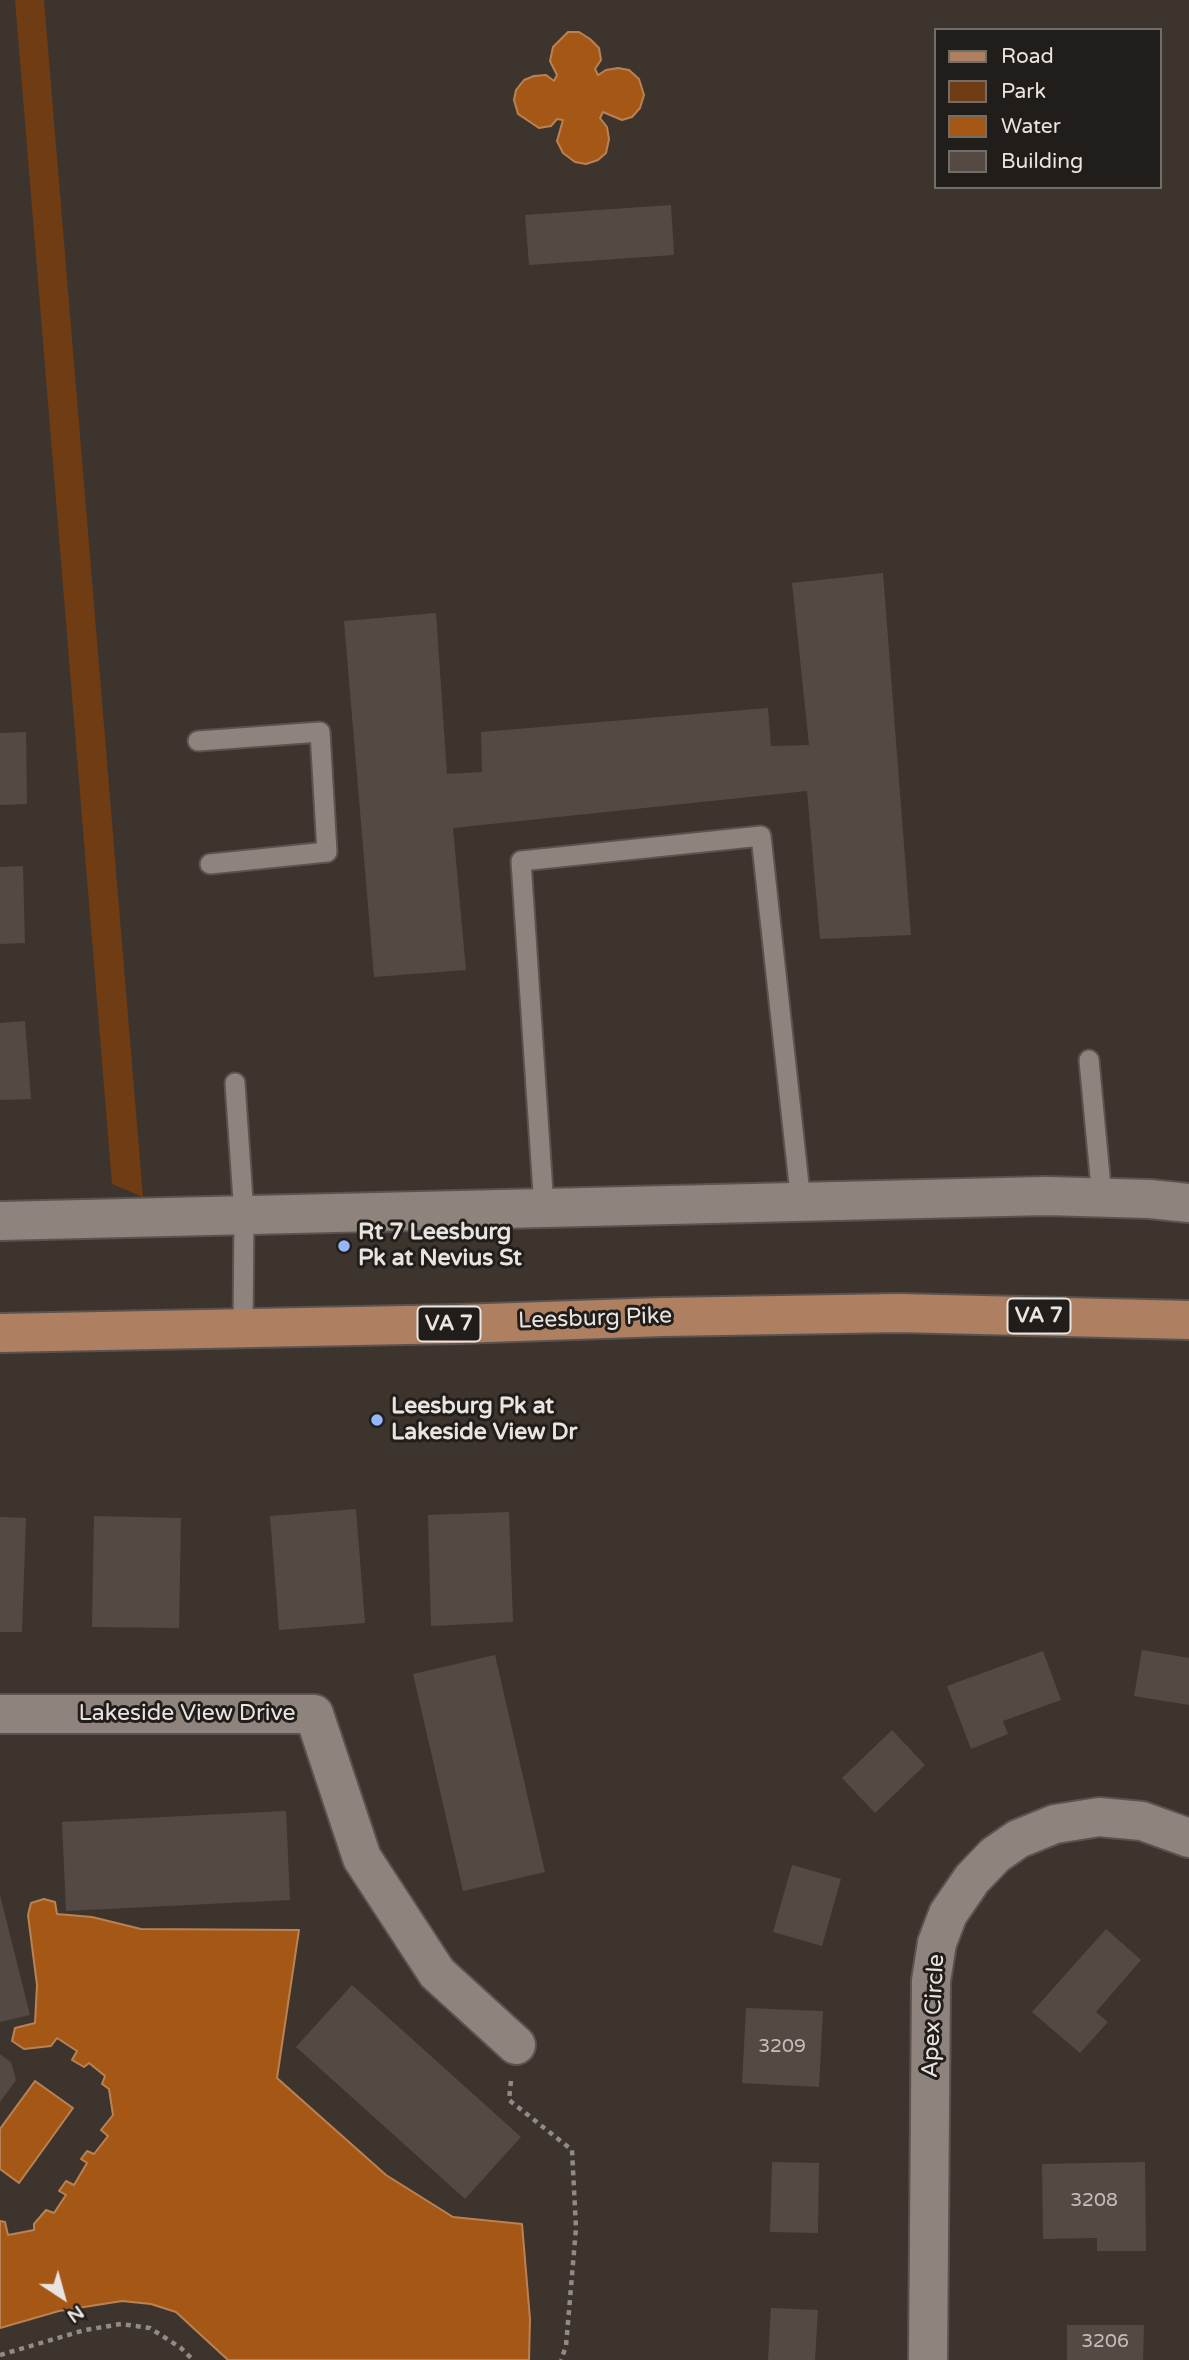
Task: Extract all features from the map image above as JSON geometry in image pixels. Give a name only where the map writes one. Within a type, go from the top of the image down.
[{"type":"main road","name":"Leesburg Pike","points":[[0,1333],[899,1313],[1189,1320]]},
{"type":"street","points":[[0,1221],[1046,1196],[1189,1203]]},
{"type":"street","name":"Lakeside View Drive","points":[[0,1714],[314,1714],[362,1858],[437,1973],[516,2045]]},
{"type":"street","name":"Apex Circle","points":[[928,2360],[931,1981],[937,1942],[948,1914],[972,1879],[995,1855],[1018,1839],[1055,1824],[1099,1816],[1142,1821],[1189,1838]]},
{"type":"lane","points":[[198,741],[320,732],[327,852],[209,864]]},
{"type":"lane","points":[[544,1208],[521,861],[761,836],[801,1203]]},
{"type":"lane","points":[[1089,1060],[1102,1198]]},
{"type":"lane","points":[[235,1083],[244,1215],[243,1328]]},
{"type":"path","points":[[537,2122],[572,2150],[576,2228],[566,2346],[561,2360]]},
{"type":"path","points":[[0,2355],[85,2330],[121,2324],[150,2328],[181,2348],[193,2360]]},
{"type":"green space","points":[[15,0],[44,0],[143,1197],[112,1184]]},
{"type":"water","points":[[568,32],[579,32],[599,48],[601,60],[595,69],[598,75],[618,68],[629,70],[639,79],[644,95],[640,108],[632,117],[622,120],[603,112],[600,118],[607,127],[609,139],[606,153],[598,160],[586,164],[575,162],[563,153],[557,141],[563,120],[557,119],[551,126],[539,128],[518,114],[514,100],[516,90],[524,80],[546,75],[554,81],[557,75],[550,61],[553,47]]},
{"type":"water","points":[[44,1899],[55,1902],[57,1914],[92,1917],[141,1929],[299,1930],[277,2078],[386,2175],[453,2217],[522,2224],[530,2319],[529,2360],[228,2360],[176,2312],[151,2304],[122,2301],[59,2311],[0,2328],[0,2221],[5,2222],[8,2235],[34,2230],[34,2224],[46,2210],[54,2213],[66,2195],[59,2191],[66,2181],[74,2185],[87,2163],[81,2159],[87,2151],[94,2154],[108,2136],[101,2130],[113,2115],[109,2089],[102,2084],[105,2076],[89,2063],[84,2067],[72,2060],[77,2051],[57,2038],[51,2046],[24,2049],[12,2041],[15,2028],[35,2023],[37,1985],[28,1915],[31,1903]]},
{"type":"water","points":[[35,2081],[73,2108],[19,2183],[0,2169],[0,2129]]},
{"type":"building","points":[[671,205],[674,255],[529,265],[525,215]]},
{"type":"building","points":[[883,573],[911,935],[820,939],[807,791],[453,828],[466,970],[374,977],[344,621],[436,613],[447,774],[482,772],[481,732],[768,708],[771,746],[809,745],[792,583]]},
{"type":"building","points":[[26,732],[27,804],[0,805],[0,733]]},
{"type":"building","points":[[23,866],[25,943],[0,944],[0,867]]},
{"type":"building","points":[[25,1021],[31,1099],[0,1100],[0,1023]]},
{"type":"building","points":[[356,1509],[365,1623],[279,1630],[270,1516]]},
{"type":"building","points":[[509,1512],[513,1622],[431,1626],[428,1515]]},
{"type":"building","points":[[94,1516],[181,1518],[179,1628],[92,1627]]},
{"type":"building","points":[[0,1517],[26,1518],[22,1632],[0,1632]]},
{"type":"building","points":[[1142,1650],[1189,1658],[1189,1705],[1134,1696]]},
{"type":"building","points":[[1043,1651],[1061,1700],[1003,1721],[1008,1734],[971,1749],[947,1686]]},
{"type":"building","points":[[495,1655],[545,1872],[463,1891],[413,1674]]},
{"type":"building","points":[[892,1730],[925,1765],[875,1813],[842,1778]]},
{"type":"building","points":[[286,1811],[290,1900],[66,1911],[62,1822]]},
{"type":"building","points":[[792,1865],[841,1879],[822,1946],[773,1932]]},
{"type":"building","points":[[0,1895],[30,2015],[0,2022]]},
{"type":"building","points":[[1106,1929],[1141,1960],[1096,2012],[1108,2022],[1080,2053],[1032,2012]]},
{"type":"building","points":[[352,1985],[521,2137],[465,2199],[296,2047]]},
{"type":"building","points":[[746,2008],[823,2011],[819,2087],[742,2083]]},
{"type":"building","points":[[0,2054],[11,2062],[16,2080],[0,2102]]},
{"type":"building","points":[[772,2162],[819,2163],[818,2233],[770,2232]]},
{"type":"building","points":[[1145,2162],[1146,2251],[1097,2251],[1097,2238],[1043,2239],[1042,2164]]},
{"type":"building","points":[[771,2308],[818,2310],[815,2360],[768,2360]]},
{"type":"building","points":[[1067,2325],[1144,2325],[1143,2360],[1067,2360]]},
{"type":"place","name":"Rt 7 Leesburg Pk at Nevius St","points":[[344,1246]]},
{"type":"place","name":"Leesburg Pk at Lakeside View Dr","points":[[377,1420]]}]
